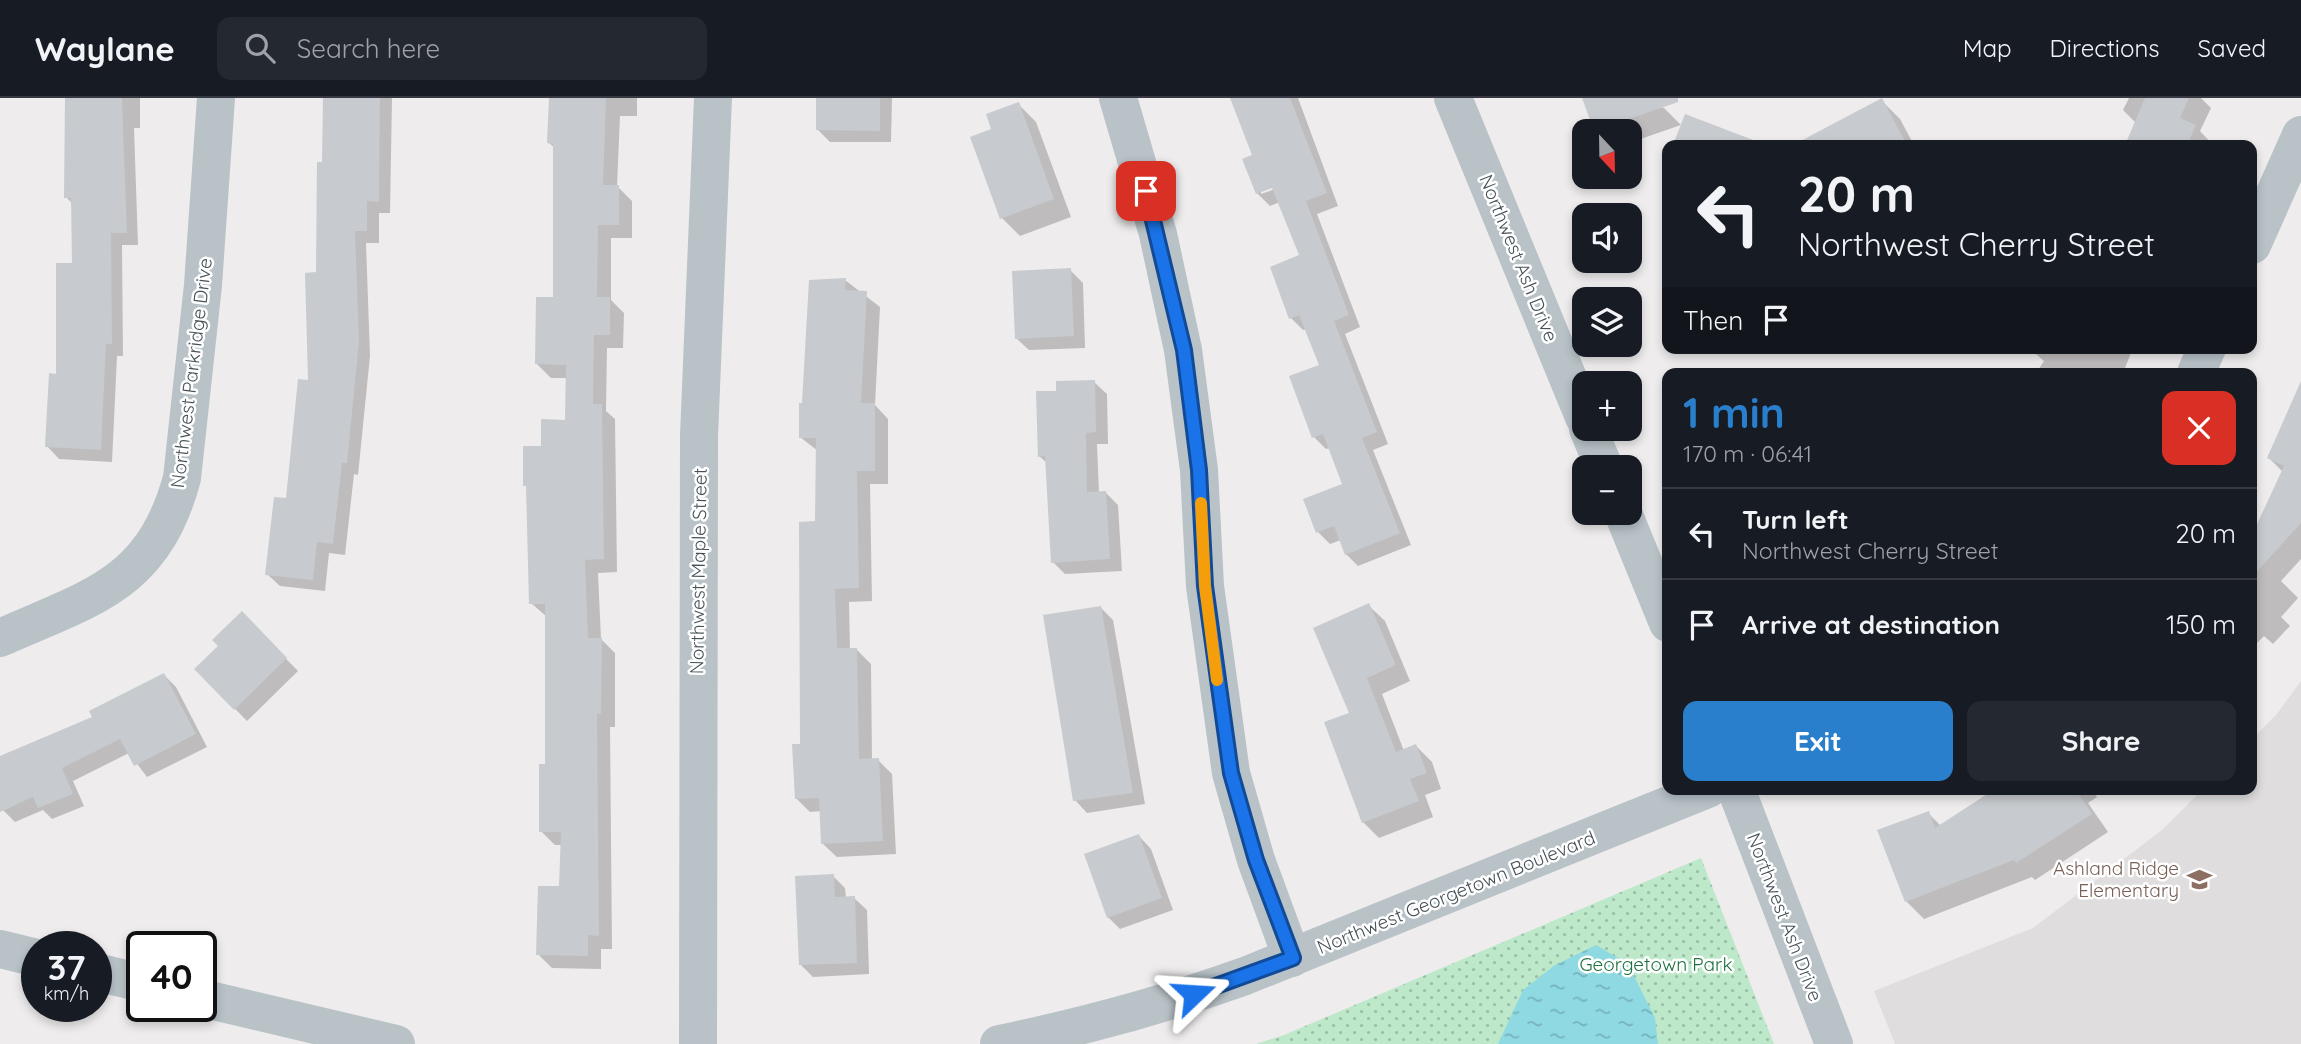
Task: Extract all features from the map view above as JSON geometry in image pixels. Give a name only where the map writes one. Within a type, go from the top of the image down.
[{"type":"street","name":"Northwest Parkridge Drive","points":[[0,638],[93,597],[128,576],[154,545],[174,508],[183,465],[201,311],[216,98]]},
{"type":"street","name":"Northwest Maple Street","points":[[698,1044],[699,436],[713,98]]},
{"type":"street","points":[[1118,98],[1158,234],[1184,350],[1199,470],[1205,586],[1231,773],[1256,860],[1293,958]]},
{"type":"street","name":"Northwest Ash Drive","points":[[1453,98],[1572,388]]},
{"type":"street","points":[[2257,234],[2301,135]]},
{"type":"street","points":[[1628,525],[1662,608]]},
{"type":"street","name":"Northwest Georgetown Boulevard","points":[[999,1044],[1066,1031],[1168,1003],[1293,958],[1693,795]]},
{"type":"street","name":"Northwest Ash Drive","points":[[1738,795],[1834,1044]]},
{"type":"street","points":[[0,949],[21,954]]},
{"type":"street","points":[[217,1002],[396,1044]]},
{"type":"shaded area","name":"Ashland Ridge Elementary","points":[[2301,681],[2301,1044],[1895,1044],[1874,991],[2033,928],[2162,830],[2197,795],[2257,795],[2257,734],[2276,715]]},
{"type":"green space","name":"Georgetown Park","points":[[1701,858],[1774,1044],[1256,1044],[1284,1035]]},
{"type":"water","points":[[1596,945],[1628,964],[1655,1018],[1658,1044],[1498,1044],[1523,990],[1555,965]]},
{"type":"building","points":[[65,98],[122,98],[127,233],[111,233],[112,344],[106,344],[101,450],[45,447],[49,373],[56,374],[56,263],[72,263],[71,198],[64,198]]},
{"type":"building","points":[[323,98],[380,98],[379,202],[367,201],[367,231],[355,231],[359,342],[347,463],[342,463],[333,544],[317,542],[313,580],[265,575],[274,497],[286,498],[298,379],[308,380],[305,273],[316,272],[317,162],[322,162]]},
{"type":"building","points":[[549,98],[606,98],[603,185],[619,185],[619,225],[598,225],[597,297],[610,297],[610,335],[594,335],[593,404],[602,404],[604,559],[585,560],[588,638],[602,638],[601,714],[597,714],[599,936],[588,935],[588,956],[536,955],[538,886],[559,886],[561,832],[539,832],[539,764],[545,764],[545,604],[529,604],[526,486],[523,486],[523,446],[541,446],[541,419],[565,420],[566,365],[535,364],[536,297],[553,297],[553,144],[547,143]]},
{"type":"building","points":[[816,98],[880,98],[880,131],[816,130]]},
{"type":"building","points":[[1230,98],[1290,98],[1327,193],[1306,201],[1349,315],[1334,321],[1377,432],[1362,438],[1400,533],[1345,555],[1334,526],[1316,533],[1303,499],[1342,484],[1323,434],[1312,438],[1289,376],[1319,365],[1299,315],[1289,319],[1270,267],[1299,255],[1272,188],[1256,194],[1242,159],[1252,155]]},
{"type":"building","points":[[1582,98],[1678,98],[1678,102],[1629,119],[1590,119]]},
{"type":"building","points":[[1882,98],[1904,140],[1802,140]]},
{"type":"building","points":[[2145,98],[2189,98],[2180,118],[2196,125],[2189,140],[2127,140]]},
{"type":"building","points":[[1019,102],[1054,199],[1000,219],[970,137],[991,129],[986,114]]},
{"type":"building","points":[[1685,114],[1753,140],[1675,140]]},
{"type":"building","points":[[1071,268],[1074,336],[1015,339],[1012,271]]},
{"type":"building","points":[[846,278],[845,290],[867,291],[861,403],[875,403],[875,471],[857,471],[859,588],[835,589],[837,648],[857,648],[859,759],[879,758],[883,841],[821,844],[819,798],[795,799],[792,744],[800,744],[799,522],[815,521],[816,438],[799,438],[799,403],[802,403],[809,280]]},
{"type":"building","points":[[1095,380],[1096,432],[1086,433],[1087,492],[1106,491],[1110,559],[1051,563],[1045,456],[1038,457],[1036,391],[1056,391],[1056,381]]},
{"type":"building","points":[[2301,381],[2301,523],[2257,571],[2257,524],[2284,466],[2267,458]]},
{"type":"building","points":[[1369,603],[1396,665],[1367,678],[1396,752],[1416,744],[1427,773],[1410,779],[1419,801],[1362,823],[1324,722],[1349,713],[1313,628]]},
{"type":"building","points":[[1101,606],[1133,793],[1073,801],[1043,615]]},
{"type":"building","points":[[242,611],[287,658],[234,710],[194,669],[218,646],[212,640]]},
{"type":"building","points":[[164,673],[196,734],[134,766],[120,739],[62,768],[73,794],[38,808],[33,797],[0,812],[0,756],[92,717],[89,711]]},
{"type":"building","points":[[1986,795],[2079,795],[2092,814],[2016,863],[2014,860],[1905,902],[1877,830],[1929,811],[1935,828]]},
{"type":"building","points":[[1139,834],[1162,898],[1107,918],[1084,854]]},
{"type":"building","points":[[834,874],[835,897],[855,896],[857,963],[799,965],[795,876]]},
{"type":"slow traffic","points":[[1201,503],[1205,586],[1217,680]]},
{"type":"place","name":"Ashland Ridge Elementary","points":[[2199,879]]},
{"type":"route","points":[[1146,191],[1184,350],[1199,470],[1205,586],[1231,773],[1256,860],[1293,958],[1194,994]]}]
